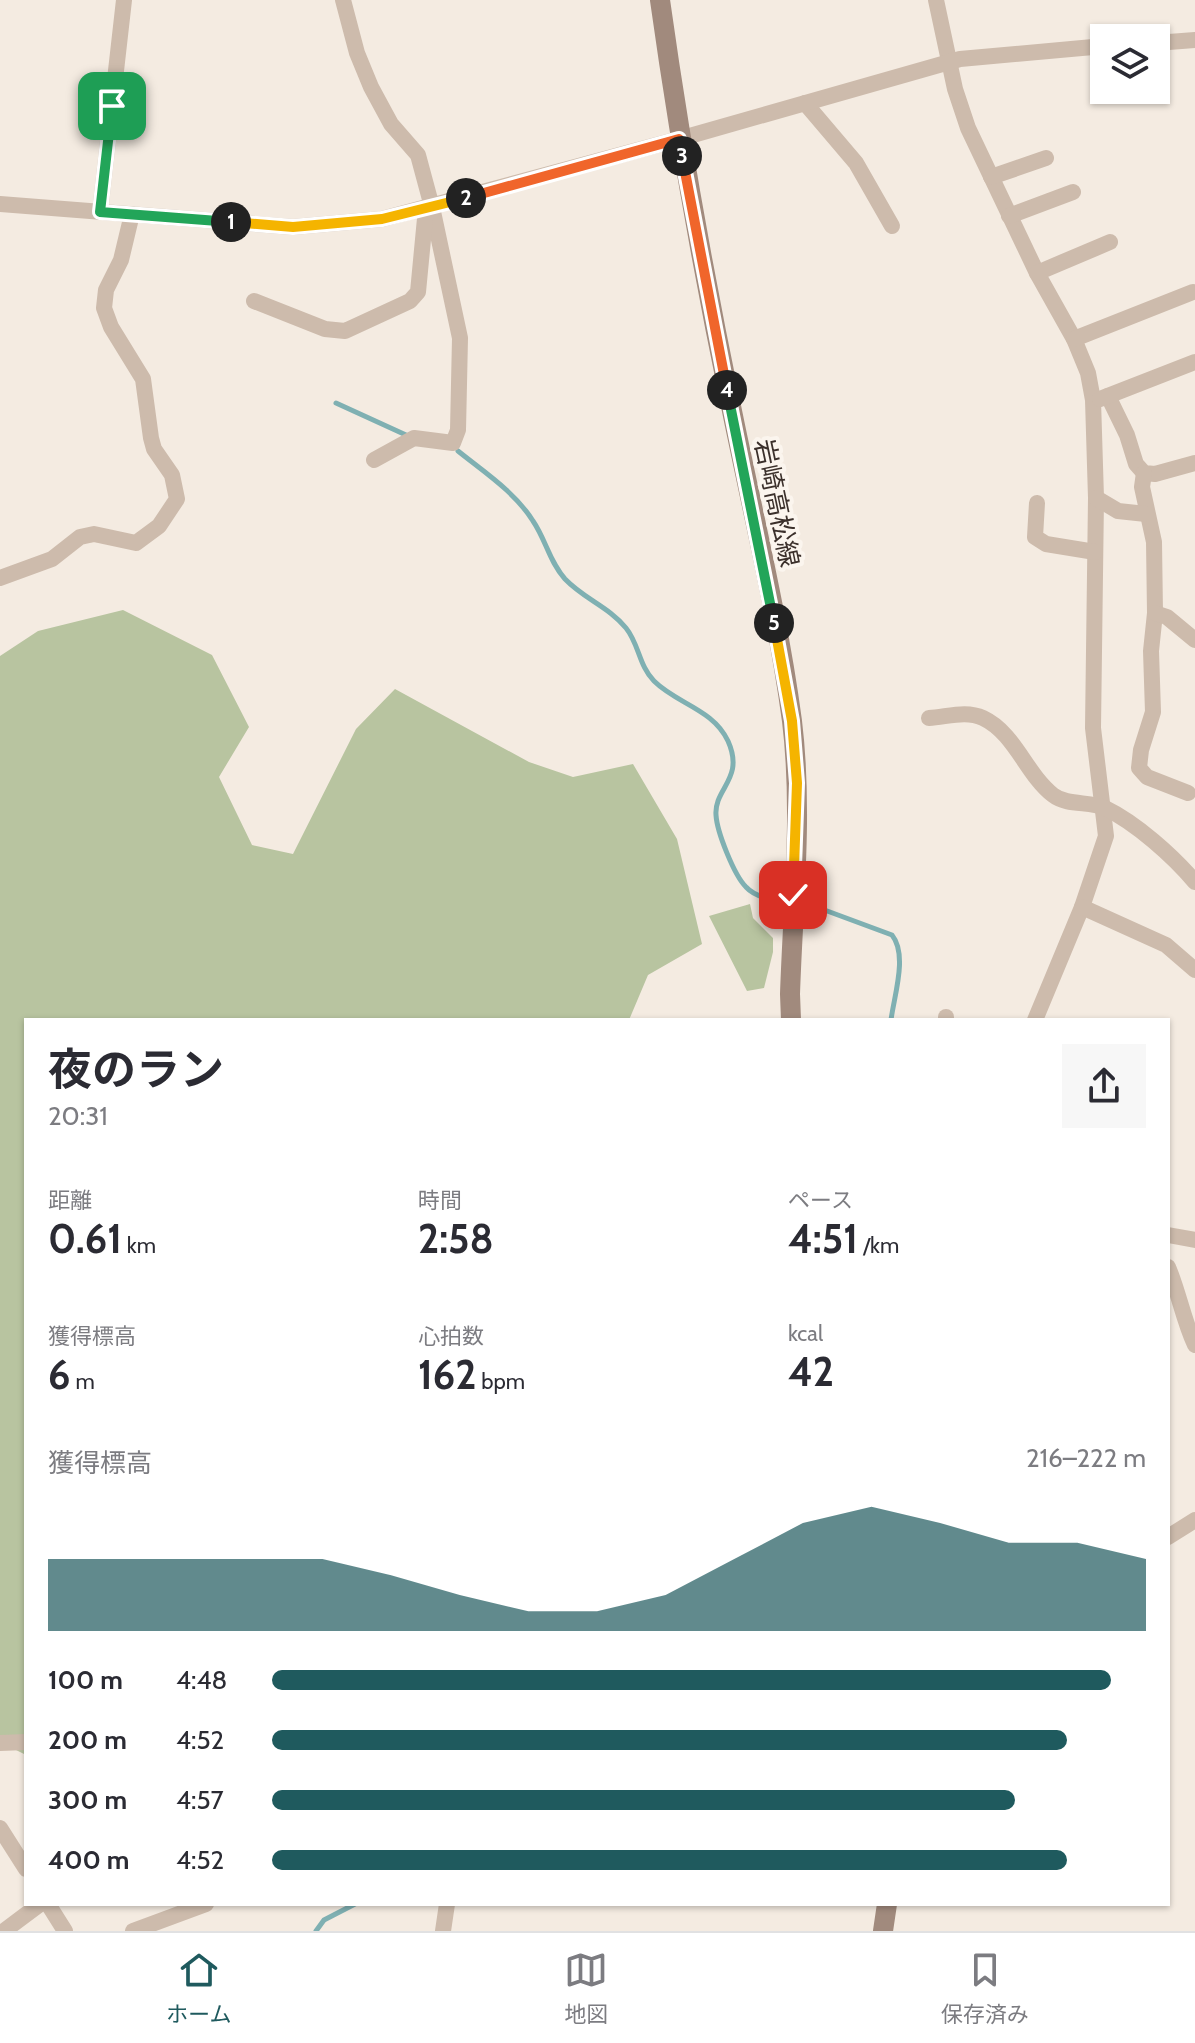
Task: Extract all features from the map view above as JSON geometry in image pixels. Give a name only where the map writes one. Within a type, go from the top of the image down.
[{"type":"main road","name":"岩崎高松線","points":[[660,0],[679,139],[792,721],[797,783],[791,1018]]},
{"type":"main road","points":[[883,1931],[887,1906]]},
{"type":"street","points":[[100,212],[124,0]]},
{"type":"street","points":[[343,0],[357,53],[371,87],[391,124],[418,155],[460,338],[458,430],[453,443],[414,438],[374,460]]},
{"type":"street","points":[[936,0],[968,128],[1088,373],[1127,435],[1136,464],[1144,473],[1155,474],[1195,463]]},
{"type":"street","points":[[1170,42],[1195,40]]},
{"type":"street","points":[[0,204],[293,227],[382,219],[679,139],[949,61],[1090,47]]},
{"type":"street","points":[[805,103],[856,163],[892,226]]},
{"type":"street","points":[[991,177],[1046,158]]},
{"type":"street","points":[[1009,216],[1073,192]]},
{"type":"street","points":[[254,301],[325,329],[345,331],[410,301],[418,292],[429,208]]},
{"type":"street","points":[[0,578],[52,559],[80,537],[94,534],[136,543],[159,526],[177,499],[172,475],[154,449],[143,379],[111,327],[104,308],[106,290],[121,260],[132,214]]},
{"type":"street","points":[[1037,273],[1110,242]]},
{"type":"street","points":[[1074,339],[1193,292]]},
{"type":"street","points":[[1101,398],[1195,362]]},
{"type":"street","points":[[1036,1018],[1082,907],[1106,836],[1093,728],[1096,498],[1101,398]]},
{"type":"street","points":[[1144,473],[1142,487],[1154,542],[1155,613],[1151,651],[1153,712],[1141,750],[1139,768],[1147,777],[1188,793]]},
{"type":"street","points":[[1096,498],[1118,511],[1146,514]]},
{"type":"street","points":[[1037,503],[1035,537],[1046,544],[1095,552]]},
{"type":"street","points":[[1155,613],[1167,617],[1195,640]]},
{"type":"street","points":[[929,718],[957,713],[983,718],[1005,735],[1054,796],[1083,805],[1103,807],[1133,825],[1195,882]]},
{"type":"street","points":[[1082,907],[1166,945],[1195,970]]},
{"type":"street","points":[[1170,1235],[1195,1240]]},
{"type":"street","points":[[1170,1272],[1178,1291],[1184,1322],[1195,1345]]},
{"type":"street","points":[[1170,1536],[1195,1521]]},
{"type":"street","points":[[0,1743],[24,1742]]},
{"type":"street","points":[[0,1828],[24,1866]]},
{"type":"street","points":[[4,1931],[37,1906]]},
{"type":"street","points":[[49,1906],[65,1931]]},
{"type":"street","points":[[133,1931],[201,1906]]},
{"type":"street","points":[[443,1931],[447,1906]]},
{"type":"green space","points":[[123,610],[212,655],[249,727],[219,777],[252,845],[293,854],[356,729],[395,689],[529,762],[573,777],[633,764],[677,839],[702,944],[648,975],[630,1018],[24,1018],[24,1754],[0,1742],[0,656],[38,631]]},
{"type":"green space","points":[[750,904],[753,918],[773,938],[773,952],[764,988],[747,991],[709,916]]},
{"type":"waterway","points":[[336,403],[406,435]]},
{"type":"waterway","points":[[458,451],[498,483],[526,511],[565,579],[626,628],[654,681],[704,714],[721,730],[728,741],[733,765],[717,806],[717,822],[723,842],[736,873],[746,887],[757,895],[779,901]]},
{"type":"waterway","points":[[811,905],[892,935],[897,943],[900,964],[891,1018]]},
{"type":"waterway","points":[[316,1931],[324,1920],[351,1906]]},
{"type":"route","points":[[112,106],[100,212],[293,227],[382,219],[679,139],[792,721],[797,783],[793,895]]}]
